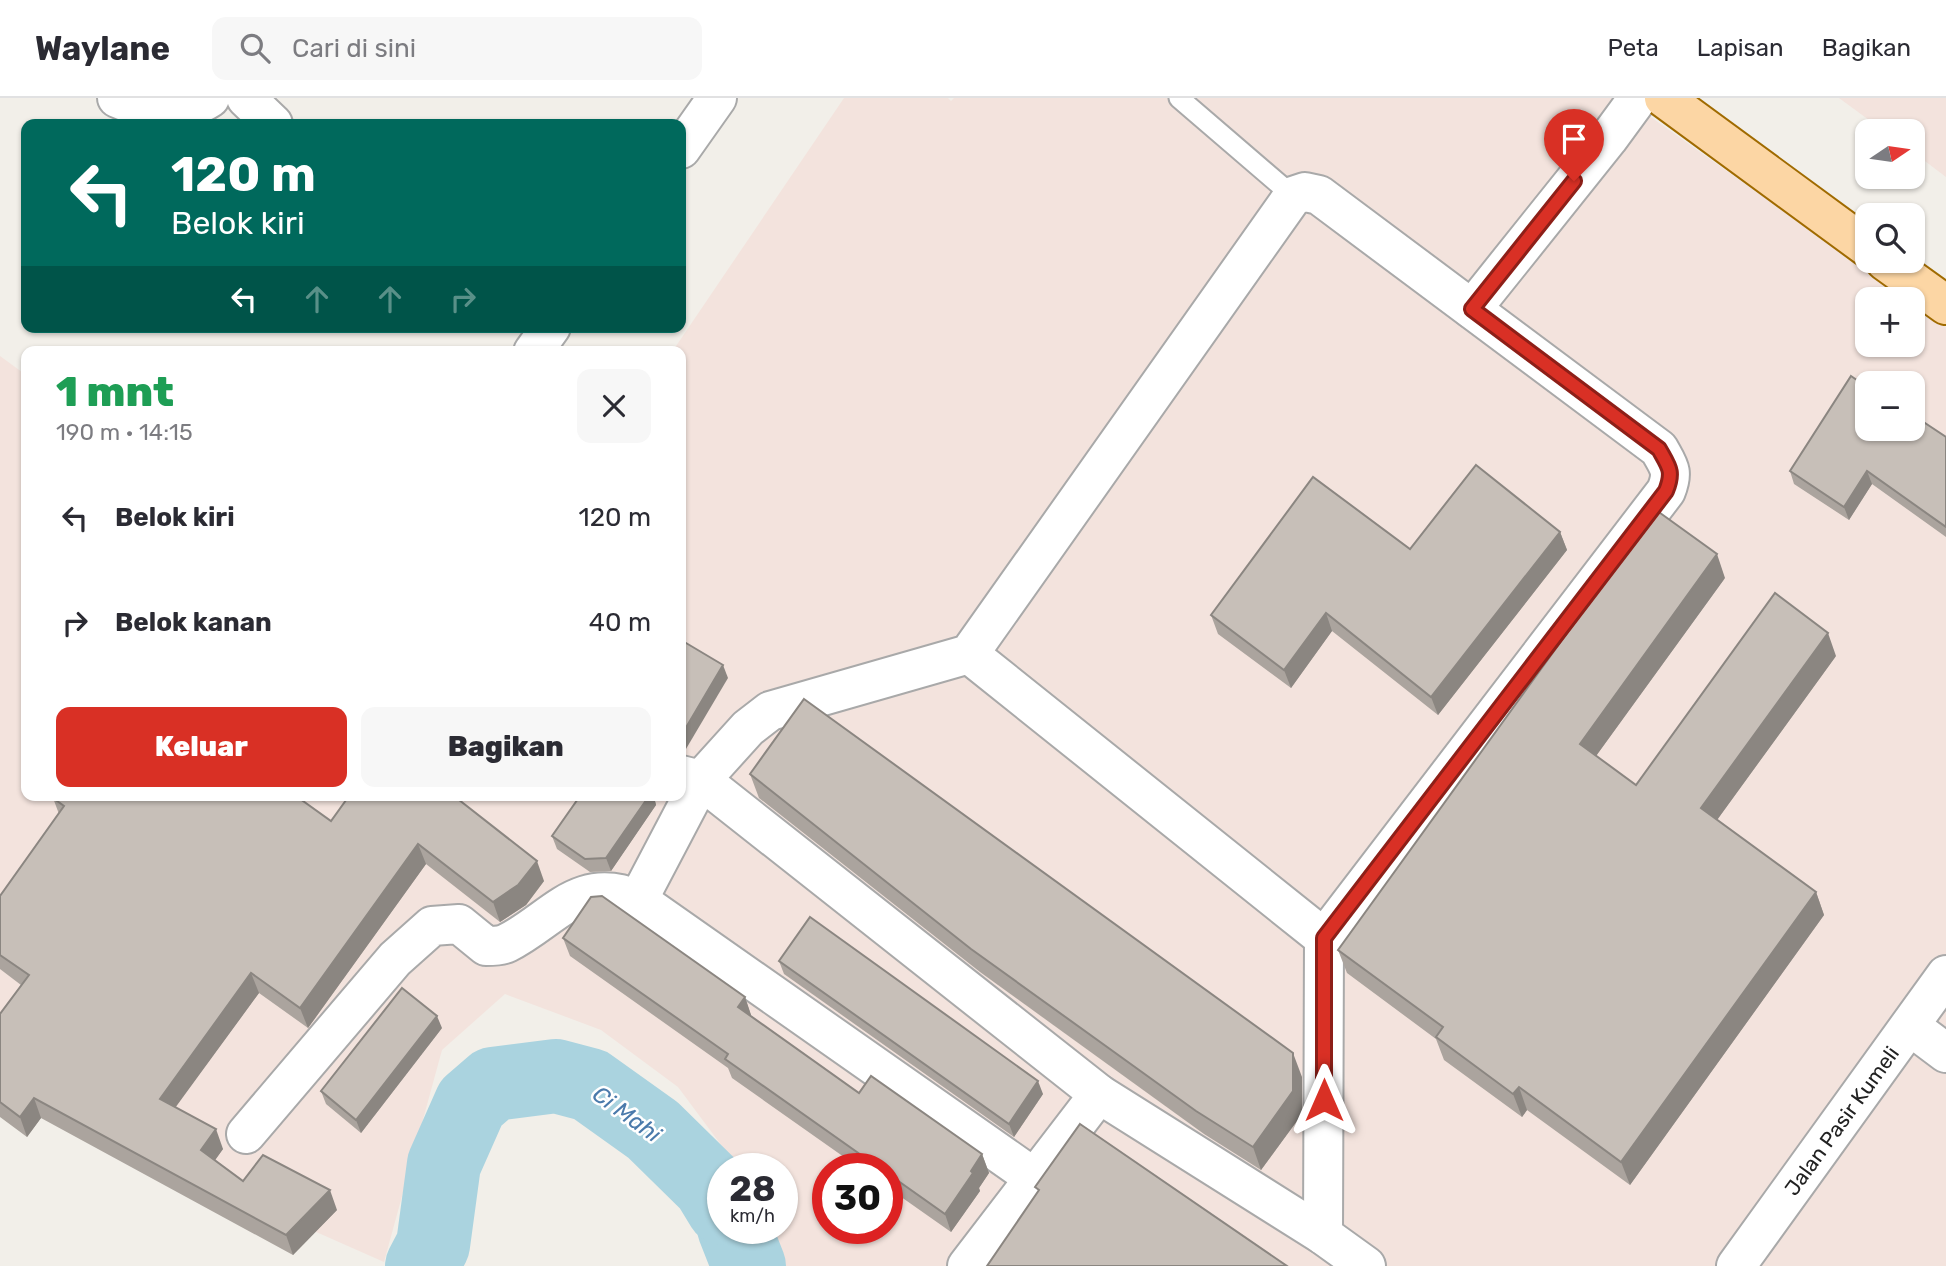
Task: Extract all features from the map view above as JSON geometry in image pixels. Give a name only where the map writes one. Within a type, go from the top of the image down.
[{"type":"main road","points":[[1664,98],[1855,238]]},
{"type":"main road","points":[[1902,273],[1946,305]]},
{"type":"street","points":[[117,98],[139,108],[172,112],[210,98]]},
{"type":"street","points":[[246,98],[268,119]]},
{"type":"street","points":[[686,142],[718,98]]},
{"type":"street","points":[[1472,309],[1638,98]]},
{"type":"street","points":[[1323,1235],[1324,938],[1666,491],[1671,469],[1659,449],[1319,195],[1305,192],[1293,196],[969,654],[770,711],[691,777],[1099,1094],[1323,1235],[1366,1266]]},
{"type":"street","points":[[969,654],[1324,938]]},
{"type":"street","points":[[638,900],[681,801]]},
{"type":"street","points":[[246,1134],[395,960],[432,926],[459,924],[485,946],[505,945],[562,904],[603,892],[620,892],[638,900],[1033,1177]]},
{"type":"street","name":"Jalan Pasir Kumeli","points":[[1736,1266],[1946,975]]},
{"type":"street","points":[[1910,1026],[1946,1053]]},
{"type":"street","points":[[967,1266],[1099,1094]]},
{"type":"lane","points":[[1179,98],[1293,196]]},
{"type":"shaded area","points":[[844,98],[948,98],[951,101],[954,98],[1624,98],[1855,262],[1855,273],[1870,273],[1890,287],[1855,287],[1855,357],[1925,357],[1925,312],[1946,327],[1946,1266],[771,1266],[762,1244],[798,1244],[798,1153],[727,1153],[678,1087],[601,1030],[505,994],[442,1050],[384,1262],[60,1119],[0,1084],[0,356],[21,371],[21,801],[686,801],[686,346],[676,346]]},
{"type":"shaded area","points":[[1839,98],[1946,98],[1946,177],[1925,161],[1925,119],[1868,119]]},
{"type":"building","points":[[1851,376],[1855,379],[1855,441],[1925,441],[1925,423],[1946,437],[1946,527],[1867,471],[1844,507],[1790,471]]},
{"type":"building","points":[[1476,465],[1560,532],[1431,697],[1326,613],[1284,670],[1211,615],[1313,477],[1410,549]]},
{"type":"building","points":[[1656,510],[1717,554],[1580,744],[1636,785],[1775,593],[1828,633],[1701,808],[1816,892],[1621,1162],[1519,1087],[1513,1094],[1436,1037],[1443,1027],[1338,950]]},
{"type":"building","points":[[686,643],[723,665],[686,728]]},
{"type":"building","points":[[804,699],[1293,1053],[1293,1091],[1253,1147],[1196,1111],[971,949],[750,774]]},
{"type":"building","points":[[57,801],[303,801],[331,821],[345,801],[460,801],[537,861],[518,885],[493,902],[418,844],[300,1008],[251,973],[160,1099],[216,1129],[201,1150],[243,1181],[263,1155],[330,1190],[286,1235],[34,1098],[20,1117],[0,1102],[0,1014],[29,975],[0,955],[0,896],[64,806]]},
{"type":"building","points":[[576,801],[646,801],[606,858],[585,859],[552,836]]},
{"type":"building","points":[[602,896],[745,997],[738,1007],[859,1093],[871,1076],[982,1154],[971,1171],[973,1173],[945,1214],[903,1184],[903,1153],[858,1153],[725,1059],[728,1054],[563,938],[591,897]]},
{"type":"building","points":[[810,917],[1038,1081],[1009,1124],[779,961]]},
{"type":"building","points":[[402,988],[437,1016],[356,1120],[321,1091]]},
{"type":"building","points":[[1080,1124],[1287,1266],[987,1266],[1039,1190],[1035,1187]]},
{"type":"waterway","name":"Ci Mahi","points":[[422,1266],[433,1245],[444,1164],[471,1103],[493,1084],[556,1076],[590,1085],[653,1130],[707,1183]]},
{"type":"waterway","name":"Ci Mahi","points":[[740,1244],[749,1266]]},
{"type":"route","points":[[1324,1100],[1324,938],[1666,491],[1671,478],[1671,469],[1659,449],[1472,309],[1574,181]]}]
